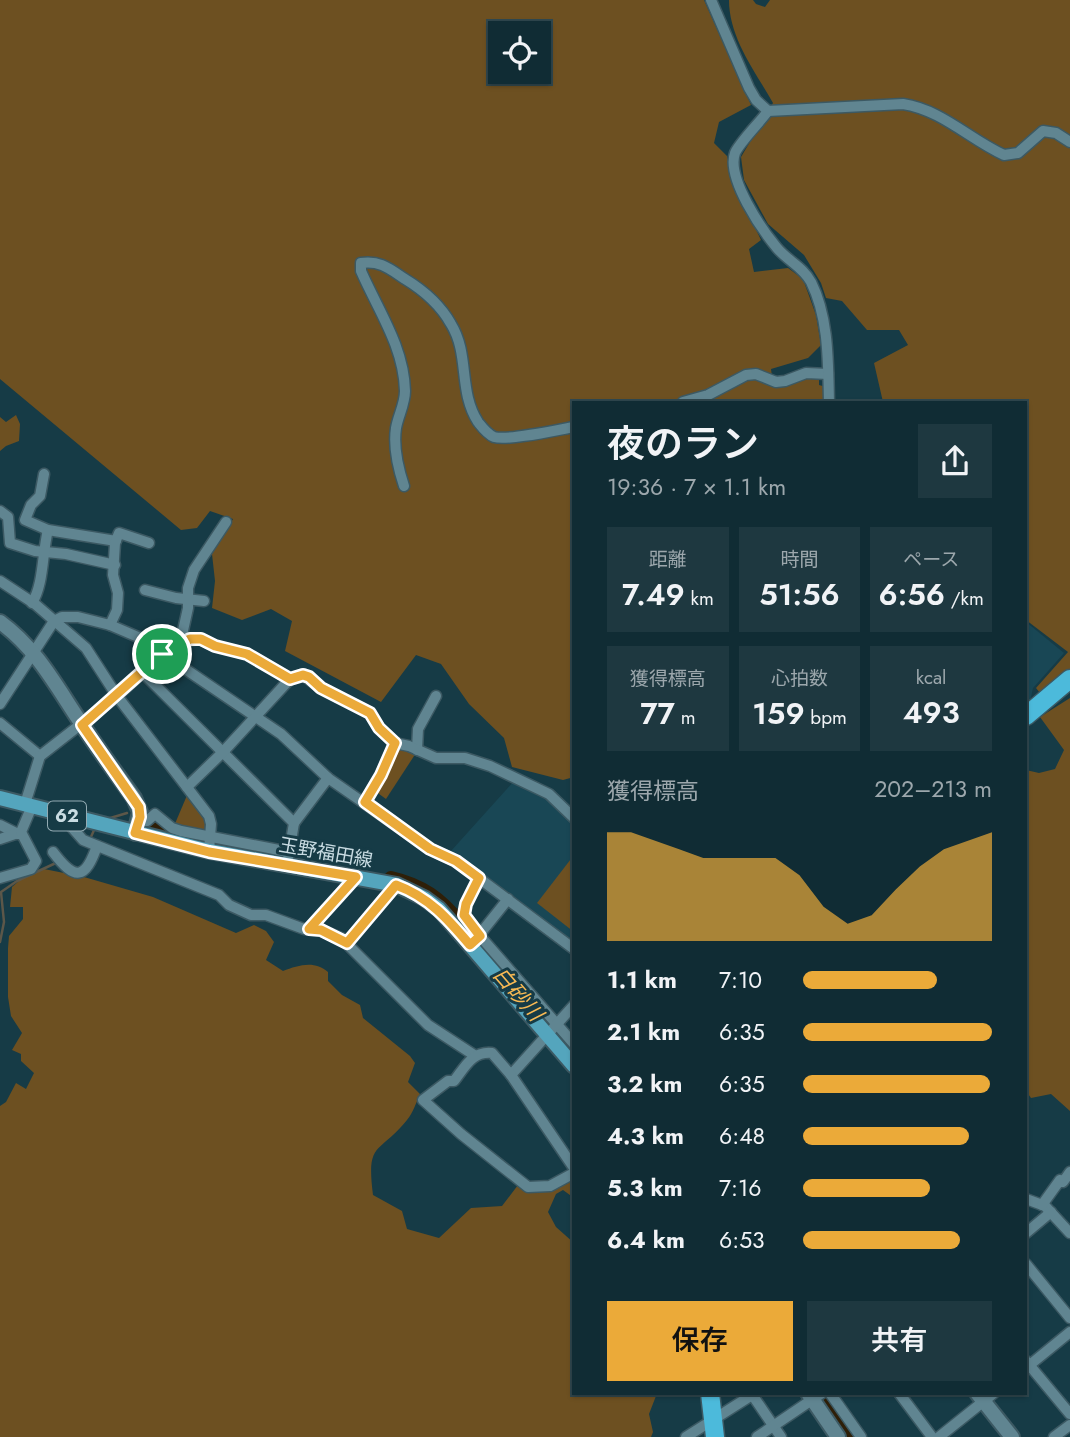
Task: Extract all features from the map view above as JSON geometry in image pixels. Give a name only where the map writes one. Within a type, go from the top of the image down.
[{"type":"highway","points":[[1027,715],[1070,679]]},
{"type":"highway","points":[[710,1395],[713,1428]]},
{"type":"main road","name":"玉野福田線","points":[[0,797],[61,814],[137,826],[210,844],[288,858],[396,885],[424,898],[475,940],[553,1029],[572,1062]]},
{"type":"street","points":[[711,0],[756,100],[768,111],[903,104],[939,115],[1004,155],[1018,153],[1043,131],[1056,133],[1070,142]]},
{"type":"street","points":[[768,111],[735,154],[736,173],[749,207],[776,247],[802,269],[812,284],[824,323],[829,401]]},
{"type":"street","points":[[404,486],[398,469],[396,450],[396,429],[405,394],[402,369],[386,320],[361,271],[361,263],[374,261],[385,265],[415,285],[446,317],[462,354],[470,410],[483,429],[492,436],[504,438],[572,426]]},
{"type":"street","points":[[687,401],[708,395],[746,375],[757,374],[776,382],[785,382],[806,373],[828,374]]},
{"type":"street","points":[[44,474],[40,496],[31,505],[25,520],[48,530],[116,541]]},
{"type":"street","points":[[0,511],[8,517],[10,543],[21,548],[115,565]]},
{"type":"street","points":[[180,644],[188,608],[188,588],[194,570],[226,522]]},
{"type":"street","points":[[32,603],[40,591],[42,551],[48,530]]},
{"type":"street","points":[[110,625],[117,610],[118,593],[113,575],[119,533],[149,543]]},
{"type":"street","points":[[0,581],[32,603],[86,648],[117,696],[209,816],[210,844],[172,828],[155,814],[137,826]]},
{"type":"street","points":[[145,590],[187,600],[204,601]]},
{"type":"street","points":[[0,704],[54,621],[62,617],[78,617],[110,625],[138,637],[256,716],[288,740],[328,778],[430,849],[456,861],[572,947]]},
{"type":"street","points":[[0,622],[33,651],[134,798],[139,807],[137,826]]},
{"type":"street","points":[[20,833],[40,756],[117,696],[162,654],[190,639],[201,639],[215,646],[247,654],[290,679]]},
{"type":"street","points":[[142,672],[294,823]]},
{"type":"street","points":[[187,787],[290,679],[303,675],[321,688],[370,713],[379,728],[395,743],[436,758],[465,758],[476,761],[549,794],[572,816]]},
{"type":"street","points":[[417,750],[418,729],[436,696]]},
{"type":"street","points":[[0,723],[40,756]]},
{"type":"street","points":[[365,802],[395,743]]},
{"type":"street","points":[[288,858],[294,823],[328,778]]},
{"type":"street","points":[[61,814],[83,840],[219,895],[229,905],[251,915],[266,915],[309,929],[321,930],[347,943],[428,1025],[474,1055]]},
{"type":"street","points":[[0,825],[20,833],[36,861],[31,869],[0,878]]},
{"type":"street","points":[[0,839],[20,833]]},
{"type":"street","points":[[58,858],[71,872],[86,870],[90,865],[92,844]]},
{"type":"street","points":[[309,929],[356,877]]},
{"type":"street","points":[[479,878],[466,904],[464,915],[475,940],[508,899]]},
{"type":"street","points":[[347,943],[396,885]]},
{"type":"street","points":[[511,1075],[572,1007]]},
{"type":"street","points":[[553,1029],[572,1043]]},
{"type":"street","points":[[572,1165],[511,1075],[492,1053],[474,1055],[454,1081],[448,1081],[423,1100],[430,1109],[528,1187],[550,1186],[572,1174]]},
{"type":"street","points":[[1042,1205],[1060,1180],[1063,1182],[1070,1172]]},
{"type":"street","points":[[1027,1199],[1051,1212],[1070,1233]]},
{"type":"street","points":[[1027,1232],[1051,1212]]},
{"type":"street","points":[[1027,1265],[1070,1318]]},
{"type":"street","points":[[1070,1332],[1027,1365],[1070,1414]]},
{"type":"street","points":[[686,1437],[713,1428],[751,1395]]},
{"type":"street","points":[[753,1395],[781,1437]]},
{"type":"street","points":[[832,1395],[861,1437]]},
{"type":"street","points":[[900,1395],[932,1437]]},
{"type":"street","points":[[757,1437],[815,1396],[838,1437]]},
{"type":"street","points":[[939,1437],[985,1396],[1012,1437]]},
{"type":"street","points":[[1054,1437],[1070,1425]]},
{"type":"shaded area","points":[[0,0],[704,0],[751,105],[719,122],[714,143],[727,156],[734,183],[761,240],[749,249],[754,272],[788,268],[803,279],[816,315],[821,345],[808,358],[771,369],[773,384],[807,376],[819,377],[819,385],[826,387],[826,401],[572,401],[572,778],[563,780],[512,767],[504,738],[469,704],[441,664],[416,655],[381,702],[285,651],[292,621],[271,609],[242,620],[212,608],[215,581],[212,554],[233,519],[210,511],[197,528],[181,530],[0,379]]},
{"type":"shaded area","points":[[729,0],[753,0],[765,7],[770,0],[1070,0],[1070,669],[1040,693],[1036,688],[1068,652],[1027,621],[1027,401],[883,401],[874,363],[908,345],[899,330],[867,330],[842,301],[826,298],[821,283],[804,255],[768,224],[744,180],[741,157],[773,103],[738,41]]},
{"type":"shaded area","points":[[16,415],[20,424],[19,441],[0,451],[0,417],[6,422]]},
{"type":"shaded area","points":[[1027,623],[1064,653],[1033,688],[1027,705]]},
{"type":"shaded area","points":[[1070,698],[1070,1111],[1051,1094],[1031,1098],[1027,1092],[1027,770],[1039,773],[1055,769],[1064,750],[1040,717]]},
{"type":"shaded area","points":[[395,747],[416,753],[386,799],[375,791]]},
{"type":"shaded area","points":[[515,780],[548,798],[572,820],[572,942],[451,851]]},
{"type":"shaded area","points":[[188,793],[207,819],[208,835],[174,826]]},
{"type":"shaded area","points":[[572,858],[572,930],[537,903]]},
{"type":"shaded area","points":[[44,869],[84,877],[153,897],[236,933],[254,925],[266,931],[274,942],[266,960],[283,971],[312,965],[328,972],[328,981],[342,995],[360,1005],[363,1018],[415,1063],[408,1082],[420,1094],[416,1104],[407,1120],[377,1150],[371,1165],[373,1195],[402,1211],[407,1229],[439,1238],[471,1208],[502,1206],[518,1185],[528,1191],[572,1178],[572,1197],[563,1190],[556,1194],[548,1212],[556,1227],[572,1241],[572,1395],[655,1395],[649,1414],[653,1432],[651,1437],[0,1437],[0,1106],[6,1102],[16,1083],[26,1089],[34,1073],[21,1061],[21,1054],[12,1050],[22,1033],[11,1016],[8,997],[9,936],[23,919],[23,907],[10,907],[12,887],[21,879]]},
{"type":"waterway","points":[[107,819],[127,813]]},
{"type":"waterway","name":"白砂川","points":[[154,822],[172,836],[186,840]]},
{"type":"waterway","points":[[90,839],[95,828]]},
{"type":"waterway","points":[[0,942],[4,922],[1,892],[17,881],[58,862]]},
{"type":"waterway","name":"白砂川","points":[[391,878],[430,894],[460,923]]},
{"type":"waterway","name":"白砂川","points":[[819,1395],[848,1437]]},
{"type":"route","points":[[190,639],[201,639],[215,646],[247,654],[290,679],[303,675],[309,677],[321,688],[370,713],[379,728],[395,743],[365,802],[430,849],[456,861],[479,878],[466,904],[464,915],[480,936],[470,945],[439,909],[424,898],[396,885],[347,943],[321,930],[309,929],[356,877],[209,852],[135,833],[140,817],[139,807],[82,725],[162,654],[190,639]]}]
